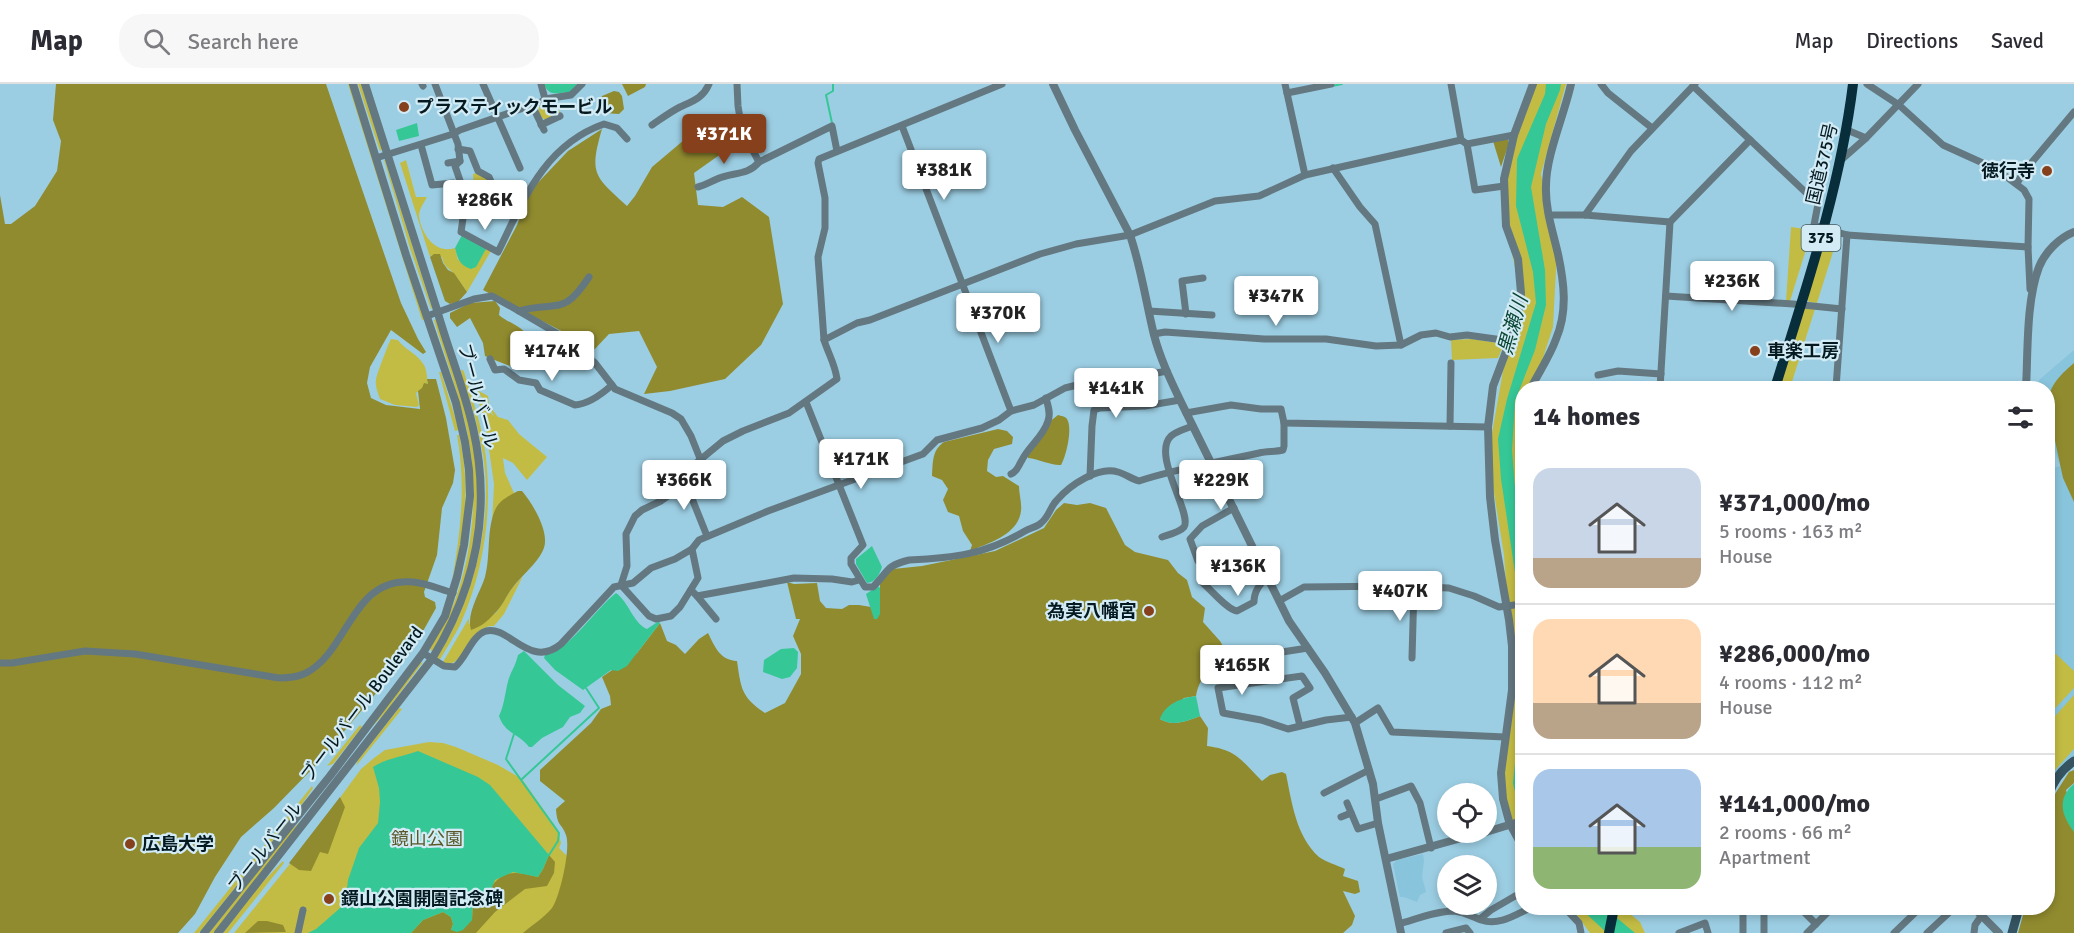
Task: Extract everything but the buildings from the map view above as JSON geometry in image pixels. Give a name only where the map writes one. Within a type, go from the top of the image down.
[{"type":"highway","name":"国道375号","points":[[1777,381],[1824,228],[1841,160],[1853,84]]},
{"type":"highway","points":[[1609,933],[1613,915]]},
{"type":"main road","points":[[2055,779],[2074,760]]},
{"type":"main road","points":[[2012,933],[2017,915]]},
{"type":"street","name":"ブールバール Boulevard","points":[[204,933],[330,776],[423,653],[445,616],[464,545],[468,518],[469,470],[456,403],[353,84]]},
{"type":"street","name":"ブールバール","points":[[218,933],[432,659],[454,620],[469,578],[479,529],[482,485],[472,425],[365,84]]},
{"type":"street","points":[[436,84],[458,149],[460,162]]},
{"type":"street","points":[[483,84],[520,168]]},
{"type":"street","points":[[541,84],[545,99]]},
{"type":"street","points":[[376,158],[453,134],[545,99],[571,95],[582,84]]},
{"type":"street","points":[[652,125],[681,106],[694,102],[709,84]]},
{"type":"street","points":[[737,84],[742,130],[759,162]]},
{"type":"street","points":[[621,585],[627,566],[626,534],[642,510],[675,491],[683,476],[723,441],[789,413],[837,379],[836,367],[827,352],[824,340],[818,256],[825,228],[825,198],[818,163],[821,157],[1002,84]]},
{"type":"street","points":[[1053,84],[1131,234],[1154,334],[1167,371],[1186,413],[1289,621],[1353,720],[1376,799],[1378,823],[1400,928],[1444,912],[1457,911],[1480,920],[1496,922],[1516,915]]},
{"type":"street","points":[[1285,84],[1305,175]]},
{"type":"street","points":[[1287,93],[1331,84]]},
{"type":"street","points":[[1451,84],[1475,190],[1504,186]]},
{"type":"street","points":[[1515,834],[1503,799],[1501,773],[1512,690],[1512,646],[1508,606],[1495,540],[1490,497],[1488,427],[1492,386],[1518,320],[1521,293],[1518,259],[1506,226],[1504,186],[1507,161],[1514,135],[1533,84]]},
{"type":"street","points":[[1535,381],[1557,339],[1565,295],[1545,186],[1571,84]]},
{"type":"street","points":[[1601,84],[1608,93],[1652,128]]},
{"type":"street","points":[[1867,84],[1899,105],[1943,145],[1996,169],[2024,190],[2030,199],[2028,247],[2031,304],[2026,381]]},
{"type":"street","points":[[1841,160],[1866,138],[1918,84]]},
{"type":"street","points":[[1585,215],[1631,151],[1694,85],[1818,204],[1814,225],[1847,235],[2028,247]]},
{"type":"street","points":[[532,105],[542,128],[560,116]]},
{"type":"street","points":[[2017,184],[2022,174],[2074,112]]},
{"type":"street","points":[[460,162],[455,166],[466,198],[461,232],[498,252],[531,184],[565,146],[603,124],[616,128],[627,139]]},
{"type":"street","points":[[698,187],[719,178],[748,172],[759,162],[832,126],[837,151]]},
{"type":"street","points":[[902,126],[1011,411]]},
{"type":"street","points":[[1847,130],[1866,138]]},
{"type":"street","points":[[824,340],[857,323],[1040,254],[1076,244],[1131,234],[1215,201],[1259,196],[1305,175],[1333,168],[1464,142],[1514,135]]},
{"type":"street","points":[[1660,381],[1670,222],[1750,140]]},
{"type":"street","points":[[421,145],[432,185],[453,183]]},
{"type":"street","points":[[458,149],[470,151],[478,171],[489,177],[497,195],[490,212]]},
{"type":"street","points":[[448,162],[460,162]]},
{"type":"street","points":[[1333,168],[1360,207],[1375,224],[1401,345]]},
{"type":"street","points":[[1549,215],[1585,215],[1670,222]]},
{"type":"street","points":[[2031,304],[2039,267],[2052,246],[2074,232]]},
{"type":"street","points":[[1837,381],[1847,235]]},
{"type":"street","points":[[519,311],[533,307],[559,307],[570,301],[589,277]]},
{"type":"street","points":[[1186,314],[1182,281],[1203,278]]},
{"type":"street","points":[[427,316],[492,296],[570,341],[595,363],[615,388],[681,419],[701,460]]},
{"type":"street","points":[[1666,296],[1801,304],[1842,309]]},
{"type":"street","points":[[1149,311],[1212,315]]},
{"type":"street","points":[[1154,334],[1165,332],[1264,339],[1326,339],[1376,346],[1401,345],[1421,335],[1436,333],[1450,337],[1467,335],[1510,340]]},
{"type":"street","points":[[490,359],[495,370],[504,369],[519,380],[536,383],[540,390],[575,405],[597,397],[612,385]]},
{"type":"street","points":[[1450,426],[1451,363]]},
{"type":"street","points":[[423,653],[444,666],[455,667],[479,635],[488,631],[495,632],[530,650],[538,652],[552,650],[561,644],[614,587],[633,583],[651,568],[675,559],[692,549],[699,540],[707,536],[923,454],[937,440],[982,428],[1011,411],[1034,405],[1065,388],[1077,385],[1097,391],[1107,391],[1136,377],[1167,371]]},
{"type":"street","points":[[1598,375],[1618,371],[1661,374]]},
{"type":"street","points":[[1011,474],[1017,471],[1028,448],[1042,433],[1049,420],[1046,398]]},
{"type":"street","points":[[1090,476],[1094,410],[1145,406],[1180,400]]},
{"type":"street","points":[[806,402],[863,545],[851,558],[851,564],[865,587],[873,586],[888,567],[898,562],[977,553],[1010,541],[1041,524],[1047,518],[1057,499],[1090,476],[1105,472],[1119,472],[1139,481],[1212,463],[1283,450],[1284,423],[1281,409],[1231,405],[1186,413]]},
{"type":"street","points":[[1284,423],[1488,427]]},
{"type":"street","points":[[1162,537],[1183,528],[1185,524],[1184,513],[1170,473],[1165,450],[1167,442],[1179,431],[1193,426]]},
{"type":"street","points":[[683,476],[707,536]]},
{"type":"street","points":[[1203,566],[1198,561],[1190,539],[1202,526],[1234,508]]},
{"type":"street","points":[[621,585],[649,616],[656,619],[671,616],[680,607],[698,578],[692,549]]},
{"type":"street","points":[[1203,583],[1233,611],[1237,611],[1254,602],[1259,585],[1268,576]]},
{"type":"street","points":[[697,596],[794,578],[852,582],[859,580]]},
{"type":"street","points":[[0,663],[85,651],[135,654],[279,678],[293,677],[308,672],[318,665],[338,640],[361,604],[378,590],[394,584],[412,582],[453,593]]},
{"type":"street","points":[[1279,601],[1304,587],[1414,587],[1449,588],[1499,607],[1515,605]]},
{"type":"street","points":[[1412,658],[1414,587]]},
{"type":"street","points":[[691,590],[716,619]]},
{"type":"street","points":[[1265,680],[1263,655],[1308,648]]},
{"type":"street","points":[[1300,726],[1293,698],[1310,688],[1302,676],[1218,688],[1223,713],[1261,720],[1288,729],[1326,720],[1353,720],[1378,708],[1392,732],[1505,737]]},
{"type":"street","points":[[1324,793],[1369,770]]},
{"type":"street","points":[[1376,799],[1411,786],[1420,803],[1431,848]]},
{"type":"street","points":[[1347,803],[1358,829],[1378,823]]},
{"type":"street","points":[[1341,817],[1351,813]]},
{"type":"street","points":[[1497,829],[1515,823]]},
{"type":"street","points":[[1386,859],[1448,843]]},
{"type":"street","points":[[1480,920],[1491,910],[1515,896]]},
{"type":"street","points":[[298,933],[303,910]]},
{"type":"street","points":[[1571,915],[1579,924],[1581,933]]},
{"type":"street","points":[[1743,915],[1743,933]]},
{"type":"street","points":[[1764,915],[1764,933]]},
{"type":"street","points":[[1807,915],[1816,924]]},
{"type":"street","points":[[1807,933],[1825,915]]},
{"type":"street","points":[[1894,933],[1913,915]]},
{"type":"street","points":[[1927,933],[1946,915]]},
{"type":"street","points":[[1974,933],[1975,925],[1982,915],[1999,933]]},
{"type":"street","points":[[1680,933],[1705,922],[1708,933]]},
{"type":"street","points":[[1446,933],[1466,928],[1470,933]]},
{"type":"shaded area","points":[[56,84],[326,84],[401,303],[426,352],[423,354],[391,330],[370,367],[367,383],[371,398],[386,405],[420,409],[418,391],[424,383],[428,384],[427,379],[436,379],[446,418],[455,470],[453,483],[442,508],[437,555],[424,592],[425,597],[435,602],[436,608],[413,649],[315,766],[274,808],[241,837],[215,877],[195,914],[178,933],[0,933],[0,195],[5,224],[11,224],[35,206],[57,171],[61,141],[53,120]]},
{"type":"shaded area","points":[[544,84],[577,84],[570,92],[551,93]]},
{"type":"shaded area","points":[[622,84],[646,84],[645,87],[628,96]]},
{"type":"shaded area","points":[[1546,84],[1561,84],[1546,124],[1531,187],[1545,270],[1546,305],[1535,350],[1523,381],[1515,381],[1512,450],[1515,488],[1515,573],[1501,479],[1498,439],[1507,399],[1536,303],[1533,272],[1516,206],[1517,159],[1545,94]]},
{"type":"shaded area","points":[[614,91],[619,92],[622,96],[624,109],[619,114],[604,113],[604,107],[599,102],[602,96]]},
{"type":"shaded area","points":[[417,123],[419,136],[399,141],[396,130]]},
{"type":"shaded area","points":[[602,129],[596,156],[597,173],[607,188],[627,206],[652,167],[688,139],[725,143],[725,151],[694,173],[698,205],[723,207],[742,197],[769,217],[783,304],[761,345],[725,379],[644,394],[657,367],[639,331],[609,334],[592,352],[567,334],[483,290],[517,225],[531,190],[568,151]]},
{"type":"shaded area","points":[[1508,139],[1509,143],[1501,167],[1493,141]]},
{"type":"shaded area","points":[[462,235],[486,249],[476,267],[471,269],[460,261],[455,248]]},
{"type":"shaded area","points":[[440,254],[443,263],[448,270],[454,273],[467,292],[458,302],[450,304],[445,301],[430,257]]},
{"type":"shaded area","points":[[495,301],[500,308],[499,315],[525,332],[537,345],[545,363],[531,369],[523,369],[485,356],[483,343],[470,318],[457,327],[450,318],[450,313],[470,303]]},
{"type":"shaded area","points":[[2074,350],[2074,757],[2055,775],[2055,468],[2060,466],[2055,452],[2055,381],[2039,380]]},
{"type":"shaded area","points":[[2074,363],[2074,502],[2063,478],[2055,441],[2055,383]]},
{"type":"shaded area","points":[[1058,415],[1067,419],[1069,423],[1067,449],[1061,465],[1028,458],[1028,453],[1048,423]]},
{"type":"shaded area","points":[[998,429],[1007,431],[1013,437],[1012,444],[994,449],[988,460],[987,471],[996,477],[1003,476],[1019,486],[1021,511],[1019,519],[1009,532],[970,551],[972,545],[963,531],[959,516],[948,512],[943,500],[948,489],[942,480],[932,476],[934,457],[937,449],[944,442]]},
{"type":"shaded area","points":[[518,491],[522,491],[538,515],[545,536],[544,548],[497,611],[483,624],[471,630],[470,617],[487,569],[493,516],[500,503]]},
{"type":"shaded area","points":[[1064,503],[1077,505],[1090,503],[1106,508],[1125,545],[1135,552],[1168,560],[1187,580],[1192,597],[1205,608],[1203,622],[1226,651],[1222,660],[1223,669],[1204,677],[1199,684],[1196,696],[1184,698],[1160,719],[1175,723],[1200,716],[1208,728],[1207,746],[1232,753],[1262,781],[1270,775],[1282,772],[1286,774],[1296,818],[1311,849],[1322,859],[1345,869],[1343,876],[1358,881],[1360,892],[1355,894],[1343,891],[1355,916],[1352,925],[1343,933],[523,933],[552,908],[564,872],[567,850],[566,835],[559,822],[556,809],[565,801],[540,781],[540,770],[591,723],[601,709],[611,705],[610,696],[602,677],[637,653],[660,623],[667,641],[676,645],[685,654],[708,633],[722,655],[737,661],[747,697],[765,713],[785,703],[801,674],[801,654],[793,636],[800,619],[796,619],[787,582],[817,583],[820,601],[826,608],[842,609],[849,605],[859,605],[871,607],[880,614],[880,582],[893,569],[922,566],[995,551],[1044,528],[1056,510]]},
{"type":"shaded area","points":[[872,546],[882,567],[875,580],[867,583],[856,564],[856,559]]},
{"type":"shaded area","points":[[878,586],[880,588],[880,614],[877,619],[874,619],[866,594]]},
{"type":"shaded area","points":[[616,593],[642,626],[647,629],[659,621],[660,623],[627,666],[618,671],[611,670],[583,690],[555,670],[544,658],[545,655],[555,651],[574,637]]},
{"type":"shaded area","points":[[794,648],[798,652],[797,668],[790,677],[782,679],[763,672],[764,660],[781,649]]},
{"type":"shaded area","points":[[524,651],[558,685],[585,706],[580,713],[570,717],[563,727],[542,738],[532,747],[508,730],[499,716],[509,678],[518,655]]},
{"type":"shaded area","points":[[1196,696],[1200,716],[1175,723],[1160,719],[1166,709],[1174,703]]},
{"type":"shaded area","points":[[418,751],[478,777],[490,785],[549,855],[543,869],[538,877],[513,872],[495,880],[490,892],[473,898],[472,920],[463,930],[457,932],[451,930],[453,924],[451,917],[443,912],[423,920],[411,933],[308,933],[339,909],[346,898],[348,880],[359,848],[378,823],[379,788],[373,767]]},
{"type":"shaded area","points":[[1515,763],[1515,792],[1513,783]]},
{"type":"shaded area","points":[[2074,770],[2074,783],[2066,790],[2074,819],[2074,933],[2018,933],[2023,915],[2055,915],[2055,794],[2069,772]]},
{"type":"shaded area","points":[[2074,784],[2074,832],[2066,820],[2063,802],[2068,790]]},
{"type":"shaded area","points":[[340,797],[345,807],[328,854],[320,852],[311,871],[299,870],[289,863]]},
{"type":"shaded area","points":[[1423,854],[1422,877],[1426,892],[1420,895],[1417,902],[1400,897],[1393,864],[1397,860]]},
{"type":"shaded area","points":[[549,855],[555,862],[554,873],[547,886],[525,889],[495,912],[476,933],[411,933],[423,920],[443,912],[451,917],[453,924],[451,930],[472,920],[473,898],[486,894],[497,880],[508,874],[521,873],[538,877]]},
{"type":"shaded area","points":[[1588,915],[1613,915],[1635,933],[1607,933]]},
{"type":"shaded area","points":[[258,921],[283,925],[286,932],[245,933]]},
{"type":"green space","points":[[348,84],[351,84],[425,319],[422,320]]},
{"type":"green space","points":[[358,84],[361,84],[382,149],[380,151]]},
{"type":"green space","points":[[1535,84],[1566,84],[1541,174],[1557,251],[1553,327],[1541,364],[1532,381],[1515,381],[1515,828],[1506,811],[1503,747],[1512,661],[1504,555],[1488,456],[1503,371],[1524,308],[1506,226],[1507,161]]},
{"type":"green space","points":[[548,103],[557,105],[560,113],[546,120],[540,115],[539,107]]},
{"type":"green space","points":[[384,160],[432,308],[431,309],[410,248]]},
{"type":"green space","points":[[406,160],[416,197],[427,197],[419,216],[420,223],[430,241],[441,248],[455,248],[458,260],[486,249],[491,251],[467,292],[445,265],[442,257],[432,255],[430,257],[400,163]]},
{"type":"green space","points":[[477,173],[488,178],[491,188],[474,191],[473,174]]},
{"type":"green space","points":[[1791,227],[1812,230],[1790,301],[1786,301]]},
{"type":"green space","points":[[1838,236],[1817,303],[1809,302],[1807,299],[1826,237]]},
{"type":"green space","points":[[1807,307],[1815,309],[1792,381],[1781,381],[1804,309]]},
{"type":"green space","points":[[436,319],[470,428],[477,474],[477,498],[473,545],[462,590],[452,617],[432,652],[430,648],[452,608],[465,565],[470,543],[473,498],[473,475],[467,431],[434,320]]},
{"type":"green space","points":[[391,339],[398,340],[418,357],[425,367],[428,385],[416,393],[419,405],[417,407],[395,405],[380,399],[376,380]]},
{"type":"green space","points":[[1472,339],[1504,344],[1498,358],[1452,360],[1451,340]]},
{"type":"green space","points":[[461,370],[464,372],[484,444],[488,489],[487,513],[481,559],[469,604],[460,625],[439,661],[437,657],[450,635],[470,586],[478,559],[486,506],[483,455]]},
{"type":"green space","points":[[439,372],[441,372],[459,430],[455,431]]},
{"type":"green space","points":[[477,390],[488,396],[489,405],[498,417],[508,420],[519,434],[547,457],[527,480],[513,463],[503,458],[505,473],[514,493],[497,506],[492,525],[494,484],[485,422],[475,391],[487,410],[494,416]]},
{"type":"green space","points":[[457,435],[459,435],[463,454],[465,508],[452,580],[458,544],[462,490]]},
{"type":"green space","points":[[523,576],[504,614],[494,626],[480,631],[455,662],[448,665],[443,662],[469,618],[469,624],[496,613],[512,588]]},
{"type":"green space","points":[[2055,654],[2074,671],[2074,688],[2055,708]]},
{"type":"green space","points":[[423,662],[385,713],[366,733],[420,663]]},
{"type":"green space","points":[[2074,695],[2074,749],[2055,770],[2055,716]]},
{"type":"green space","points":[[399,708],[402,709],[356,766],[358,760]]},
{"type":"green space","points":[[360,725],[362,727],[333,764],[327,766]]},
{"type":"green space","name":"鏡山公園","points":[[429,742],[456,747],[498,765],[522,779],[558,830],[561,843],[559,848],[668,933],[234,933],[306,844],[361,769],[385,750]]},
{"type":"green space","points":[[312,786],[313,788],[302,804],[199,933],[194,933]]},
{"type":"green space","points":[[302,820],[214,933],[209,933],[285,836]]},
{"type":"green space","points":[[283,861],[284,863],[228,933],[223,933],[258,887]]},
{"type":"green space","points":[[1577,915],[1632,915],[1640,922],[1645,933],[1590,933]]},
{"type":"waterway","points":[[832,123],[826,95],[833,91],[833,84]]},
{"type":"waterway","points":[[1332,86],[1342,84]]},
{"type":"waterway","points":[[522,779],[599,708],[586,688]]},
{"type":"waterway","points":[[514,734],[506,759],[559,833],[558,841],[549,855]]},
{"type":"place","name":"プラスティックモービル","points":[[404,107]]},
{"type":"place","name":"徳行寺","points":[[2047,171]]},
{"type":"place","name":"車楽工房","points":[[1755,351]]},
{"type":"place","name":"為実八幡宮","points":[[1149,611]]},
{"type":"place","name":"広島大学","points":[[130,844]]},
{"type":"place","name":"鏡山公園開園記念碑","points":[[329,899]]},
{"type":"water label","name":"黒瀬川","points":[[1513,325]]}]
